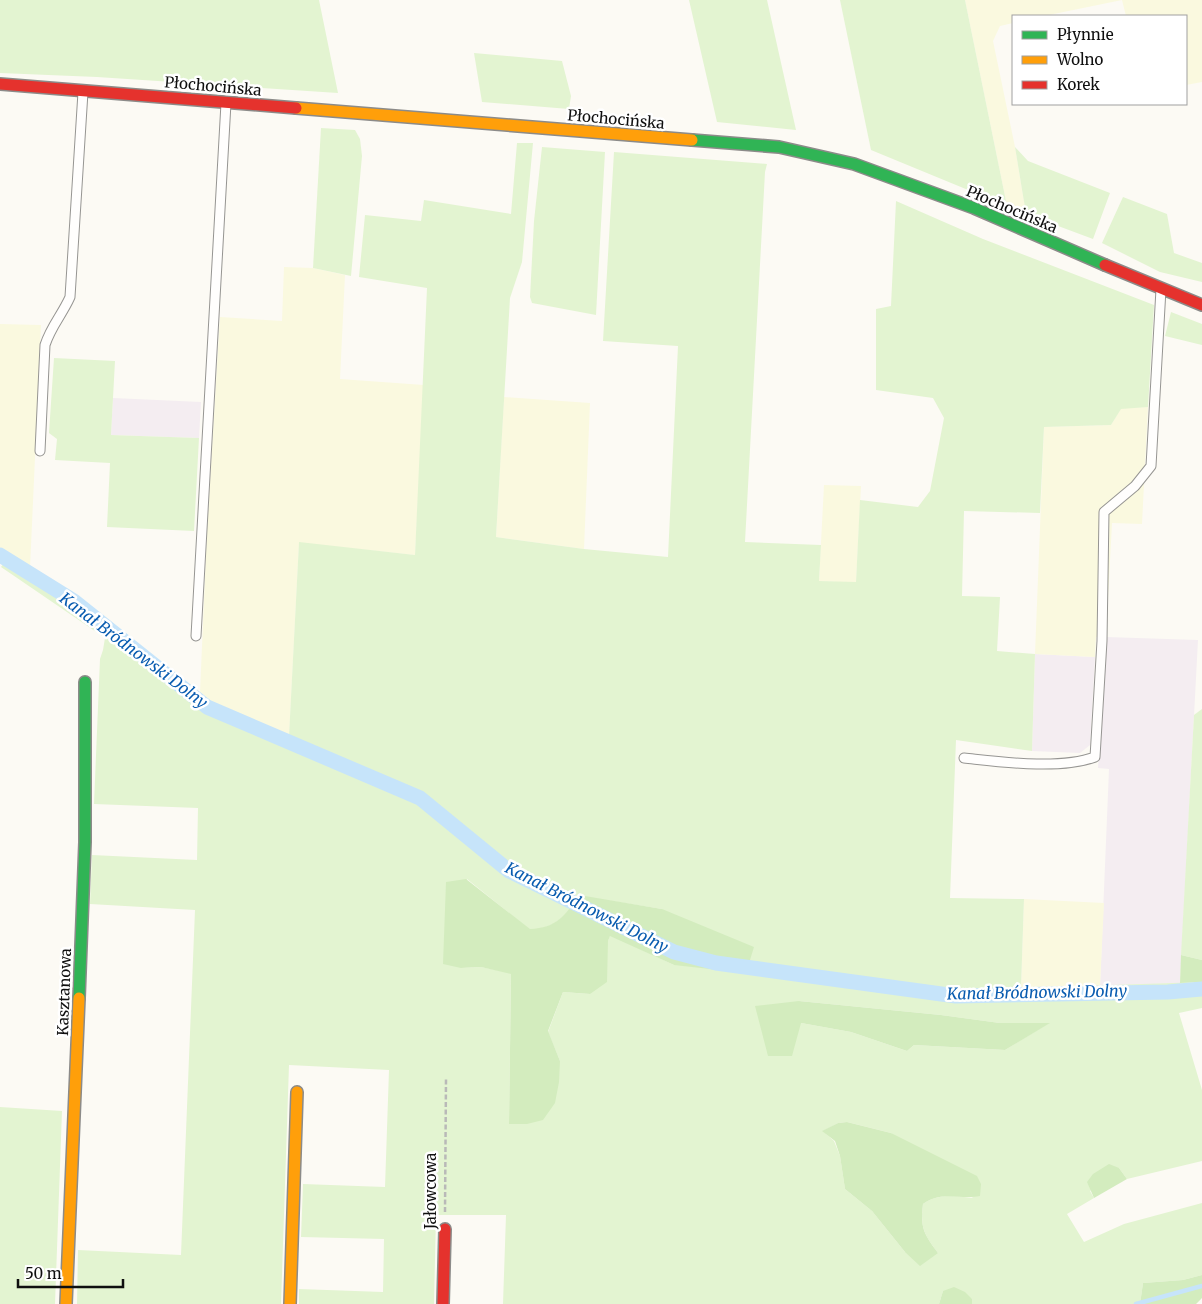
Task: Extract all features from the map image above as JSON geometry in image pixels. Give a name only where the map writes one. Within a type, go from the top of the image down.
[{"type":"main road","name":"Płochocińska","points":[[0,84],[779,147],[864,167],[974,208],[1202,305]]},
{"type":"main road","name":"Kasztanowa","points":[[66,1304],[84,842],[85,682]]},
{"type":"main road","points":[[290,1304],[297,1092]]},
{"type":"main road","name":"Jałowcowa","points":[[444,1304],[445,1228]]},
{"type":"lane","points":[[40,451],[46,345],[49,331],[70,298],[83,90]]},
{"type":"lane","points":[[196,636],[226,102]]},
{"type":"lane","points":[[964,758],[1017,764],[1080,762],[1094,757],[1102,641],[1104,512],[1135,486],[1151,466],[1161,288]]},
{"type":"path","name":"Jałowcowa","points":[[445,1228],[446,1079]]},
{"type":"shaded area","points":[[113,398],[201,402],[199,438],[111,435]]},
{"type":"shaded area","points":[[1106,637],[1198,640],[1180,983],[1100,986],[1109,769],[1098,768]]},
{"type":"shaded area","points":[[1035,654],[1095,657],[1090,745],[1080,753],[1032,751]]},
{"type":"green space","points":[[0,0],[319,0],[338,93],[97,77],[0,73]]},
{"type":"green space","points":[[689,0],[767,0],[796,130],[717,122]]},
{"type":"green space","points":[[840,0],[965,0],[1007,206],[871,150]]},
{"type":"green space","points":[[965,0],[1122,0],[1049,15],[1012,15],[1012,23],[1000,26],[993,41],[1015,147],[1026,214],[1007,206]]},
{"type":"green space","points":[[1122,0],[1202,0],[1202,82],[1187,85],[1187,15],[1126,15]]},
{"type":"green space","points":[[474,53],[562,61],[571,96],[569,109],[482,102]]},
{"type":"green space","points":[[321,128],[355,130],[360,139],[362,156],[351,276],[313,268]]},
{"type":"green space","points":[[517,143],[533,143],[522,262],[510,298],[496,537],[584,549],[668,557],[678,346],[603,341],[614,152],[767,164],[765,172],[745,542],[821,545],[819,581],[856,582],[860,500],[918,507],[930,491],[944,418],[933,398],[876,390],[876,309],[891,306],[896,201],[983,239],[1154,305],[1148,407],[1121,409],[1111,425],[1044,427],[1040,513],[964,511],[962,596],[1000,597],[997,651],[1035,654],[1032,751],[956,740],[950,898],[1024,899],[1021,988],[1202,982],[1202,1008],[1179,1013],[1202,1090],[1202,1161],[1127,1179],[1119,1168],[1090,1191],[1094,1198],[1067,1214],[1084,1242],[1124,1224],[1202,1203],[1202,1275],[1183,1280],[1143,1283],[1140,1304],[972,1304],[972,1299],[943,1291],[939,1304],[503,1304],[506,1215],[436,1215],[434,1304],[299,1304],[299,1289],[383,1292],[384,1239],[301,1237],[303,1184],[385,1187],[389,1070],[289,1065],[281,1304],[77,1304],[78,1250],[181,1255],[195,910],[90,904],[92,855],[197,860],[198,808],[94,804],[100,659],[105,638],[1,567],[9,556],[30,568],[103,619],[222,709],[289,736],[299,542],[415,555],[427,288],[359,277],[365,215],[421,221],[424,200],[511,214]],"holes":[[[467,879],[530,930],[547,927],[559,920],[580,896],[662,909],[674,965],[610,935],[590,994],[563,992],[548,1032],[560,1061],[509,1124],[511,973],[481,967],[461,968]],[[799,1001],[941,1015],[1000,1023],[1049,1023],[1005,1050],[914,1045],[907,1051],[851,1032],[801,1023]],[[847,1122],[891,1133],[973,1198],[941,1197],[923,1204],[922,1219],[924,1230],[938,1253],[905,1252],[872,1211],[845,1189],[840,1156],[834,1141],[823,1131],[838,1123]]]},
{"type":"green space","points":[[542,147],[605,152],[596,315],[532,303],[530,297],[534,221]]},
{"type":"green space","points":[[1015,147],[1028,161],[1110,193],[1093,239],[1026,214]]},
{"type":"green space","points":[[1123,197],[1167,214],[1174,253],[1202,263],[1202,282],[1160,272],[1102,243]]},
{"type":"green space","points":[[284,267],[313,268],[345,275],[340,379],[424,385],[415,555],[299,543],[289,737],[222,709],[200,692],[207,531],[220,317],[282,321]]},
{"type":"green space","points":[[1171,312],[1202,324],[1202,345],[1165,336]]},
{"type":"green space","points":[[0,324],[41,325],[30,568],[0,551]]},
{"type":"green space","points":[[54,358],[115,361],[111,435],[199,438],[194,531],[107,527],[110,463],[55,460],[57,439],[49,433]]},
{"type":"green space","points":[[504,397],[590,403],[584,549],[496,537]]},
{"type":"green space","points":[[1148,407],[1142,524],[1112,523],[1106,637],[1096,637],[1095,657],[1035,654],[1044,427],[1111,425],[1121,408]]},
{"type":"green space","points":[[824,485],[861,486],[856,583],[819,581]]},
{"type":"green space","points":[[1202,709],[1202,960],[1181,955],[1194,715]]},
{"type":"green space","points":[[466,879],[530,929],[547,926],[559,919],[579,895],[662,909],[754,947],[746,973],[674,965],[610,936],[608,941],[607,982],[590,994],[563,992],[548,1031],[560,1061],[555,1103],[543,1120],[527,1124],[509,1124],[511,974],[481,967],[461,968],[443,964],[446,882]]},
{"type":"green space","points":[[1024,899],[1104,903],[1100,986],[1021,988]]},
{"type":"green space","points":[[1181,955],[1202,960],[1202,982],[1180,983]]},
{"type":"green space","points":[[799,1001],[941,1015],[1000,1023],[1050,1023],[1005,1050],[914,1045],[907,1051],[851,1032],[801,1023],[792,1056],[768,1056],[755,1006]]},
{"type":"green space","points":[[0,1107],[62,1111],[55,1304],[0,1304]]},
{"type":"green space","points":[[847,1122],[891,1133],[977,1176],[981,1184],[980,1196],[944,1196],[937,1197],[923,1204],[922,1219],[924,1230],[938,1253],[920,1266],[905,1252],[872,1211],[845,1189],[840,1156],[835,1141],[822,1131],[838,1123]]},
{"type":"green space","points":[[1109,1164],[1119,1168],[1127,1179],[1094,1198],[1087,1182],[1093,1174]]},
{"type":"green space","points":[[1202,1275],[1202,1298],[1196,1304],[1140,1304],[1143,1283],[1183,1280]]},
{"type":"green space","points":[[954,1287],[965,1292],[972,1299],[972,1304],[939,1304],[943,1291]]},
{"type":"waterway","name":"Kanał Bródnowski Dolny","points":[[0,555],[74,601],[207,707],[420,798],[509,871],[674,952],[716,963],[956,996],[1168,992],[1202,989]]},
{"type":"waterway","points":[[1136,1304],[1202,1286]]},
{"type":"traffic: fast","points":[[692,140],[779,147],[854,164],[974,208],[1105,265]]},
{"type":"traffic: fast","points":[[79,998],[85,842],[85,682]]},
{"type":"traffic: slow","points":[[296,108],[692,140]]},
{"type":"traffic: slow","points":[[66,1304],[79,998]]},
{"type":"traffic: slow","points":[[290,1304],[297,1092]]},
{"type":"traffic: jam","points":[[0,84],[296,108]]},
{"type":"traffic: jam","points":[[1105,265],[1202,305]]},
{"type":"traffic: jam","points":[[443,1304],[445,1229]]}]
